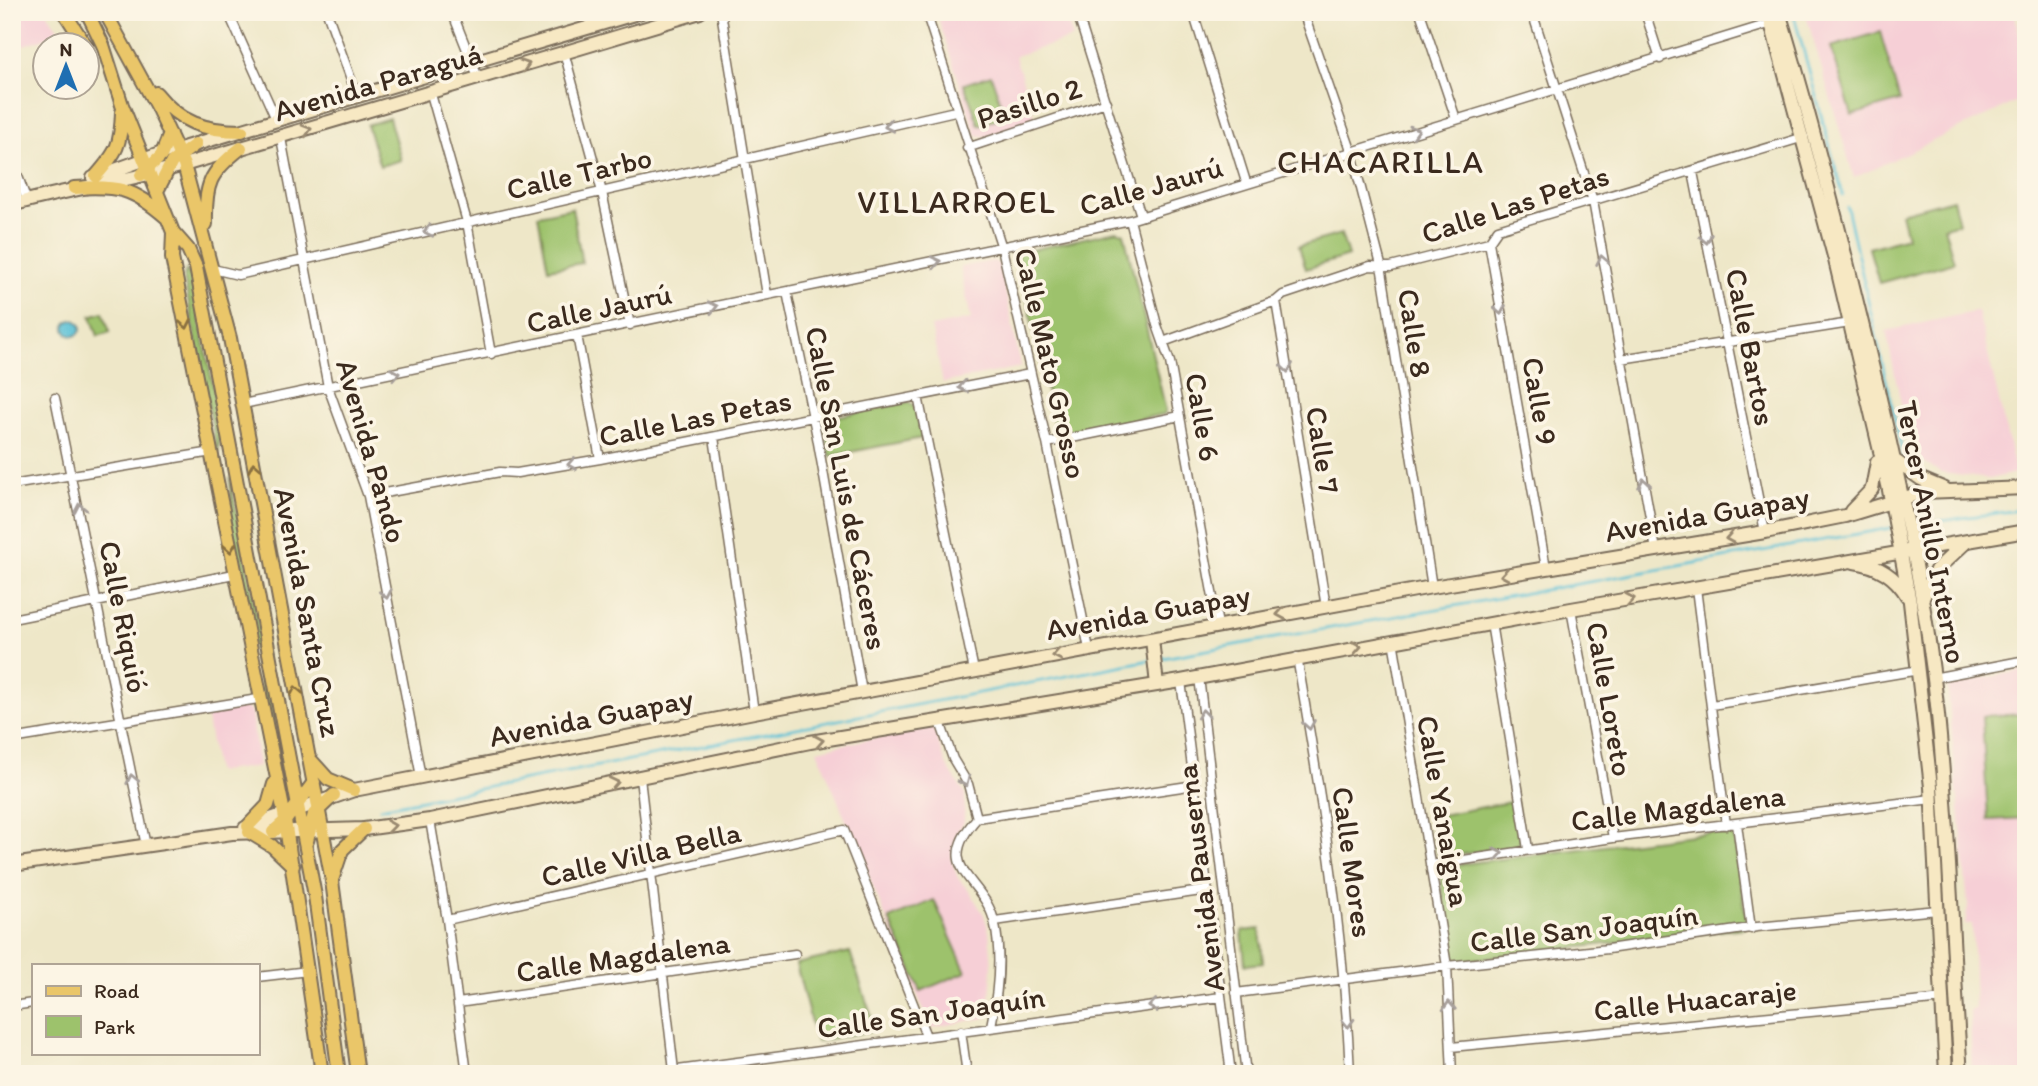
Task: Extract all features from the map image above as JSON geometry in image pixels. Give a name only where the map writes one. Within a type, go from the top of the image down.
[{"type":"main road","points":[[64,12],[77,32]]},
{"type":"main road","name":"Avenida Santa Cruz","points":[[87,12],[103,45],[122,105],[146,168],[158,189],[173,232],[188,249],[196,267],[227,424],[291,814],[293,865],[322,1074]]},
{"type":"main road","points":[[105,12],[140,74],[181,119],[214,131],[242,131]]},
{"type":"main road","name":"Avenida Paraguá","points":[[146,168],[167,169],[195,144],[641,12]]},
{"type":"main road","name":"Avenida Paraguá","points":[[146,168],[162,153],[180,156],[241,148],[281,138],[699,12]]},
{"type":"main road","name":"Tercer Anillo Interno","points":[[1772,15],[1850,323],[1876,441],[1897,499]]},
{"type":"main road","name":"Tercer Anillo Interno","points":[[1772,15],[1816,134],[1894,459],[1897,499],[1933,678],[1942,770],[1961,1074]]},
{"type":"main road","points":[[102,63],[110,72]]},
{"type":"main road","name":"Avenida Santa Cruz","points":[[140,74],[180,156],[214,269],[243,404],[332,881],[358,1074]]},
{"type":"main road","points":[[96,176],[121,143],[122,105]]},
{"type":"main road","points":[[162,153],[170,134]]},
{"type":"main road","points":[[1804,137],[1811,146],[1828,212],[1845,246]]},
{"type":"main road","points":[[206,242],[205,207],[210,178],[220,164],[241,148]]},
{"type":"main road","points":[[74,188],[96,176],[146,168]]},
{"type":"main road","points":[[12,205],[146,168]]},
{"type":"main road","points":[[158,189],[167,169]]},
{"type":"main road","points":[[74,188],[108,186],[135,193],[168,219]]},
{"type":"main road","points":[[1825,222],[1833,235],[1844,282],[1854,287]]},
{"type":"main road","name":"Avenida Santa Cruz","points":[[173,232],[172,258],[224,510],[258,699],[275,776],[291,814],[305,831],[324,947],[339,1073]]},
{"type":"main road","points":[[1850,323],[1856,329],[1871,396],[1886,425]]},
{"type":"main road","points":[[224,510],[227,424]]},
{"type":"main road","points":[[1845,516],[1872,489],[1878,470],[1876,441]]},
{"type":"main road","points":[[1894,459],[1921,479],[1952,491]]},
{"type":"main road","name":"Avenida Guapay","points":[[291,814],[318,805],[334,795],[354,790],[1089,649],[1152,643],[1218,625],[1765,532],[1845,516],[1924,492],[2026,488]]},
{"type":"main road","points":[[305,831],[364,830],[430,820],[752,753],[939,719],[1181,681],[1297,657],[1696,588],[1839,561],[1906,545],[1968,540],[2026,531]]},
{"type":"main road","points":[[1839,561],[1864,564],[1884,572],[1916,602],[1936,570],[1968,540]]},
{"type":"main road","name":"Tercer Anillo Interno","points":[[1916,602],[1913,619],[1932,793],[1946,1074]]},
{"type":"main road","points":[[1913,619],[1925,670],[1933,678],[1927,687],[1935,775],[1932,793]]},
{"type":"main road","points":[[1152,643],[1157,685]]},
{"type":"main road","points":[[309,758],[328,779],[354,790]]},
{"type":"main road","points":[[1942,770],[1938,788],[1944,900],[1938,910],[1944,917],[1949,987],[1957,1027]]},
{"type":"main road","points":[[249,829],[268,805],[275,776]]},
{"type":"main road","points":[[249,829],[273,832],[291,814],[314,782]]},
{"type":"main road","points":[[305,831],[318,805]]},
{"type":"main road","points":[[12,865],[232,833],[291,814]]},
{"type":"main road","points":[[291,814],[305,831]]},
{"type":"main road","points":[[249,829],[312,882]]},
{"type":"main road","points":[[332,881],[342,850],[364,830]]},
{"type":"main road","points":[[1944,999],[1952,1027],[1954,1074]]},
{"type":"street","points":[[228,12],[276,119]]},
{"type":"street","points":[[327,12],[357,96]]},
{"type":"street","points":[[452,12],[479,80]]},
{"type":"street","points":[[588,12],[593,26]]},
{"type":"street","points":[[721,12],[767,295]]},
{"type":"street","name":"Calle Mato Grosso","points":[[926,12],[955,111],[1002,248],[1047,443],[1089,649]]},
{"type":"street","points":[[1077,12],[1142,216]]},
{"type":"street","points":[[1193,12],[1246,182]]},
{"type":"street","name":"Calle 8","points":[[1303,12],[1351,150],[1381,265],[1432,587]]},
{"type":"street","points":[[1420,12],[1456,119]]},
{"type":"street","points":[[1532,12],[1593,201],[1656,550]]},
{"type":"street","points":[[1645,12],[1660,59]]},
{"type":"street","name":"Calle Jaurú","points":[[243,404],[1130,220],[1351,150],[1559,91],[1660,59],[1772,15]]},
{"type":"street","points":[[564,52],[602,192],[630,325]]},
{"type":"street","points":[[431,94],[467,222],[491,354]]},
{"type":"street","name":"Pasillo 2","points":[[967,148],[1106,102]]},
{"type":"street","name":"Calle Tarbo","points":[[214,269],[238,275],[955,111]]},
{"type":"street","name":"Calle Las Petas","points":[[1163,342],[1276,301],[1283,295],[1381,265],[1391,267],[1489,243],[1498,229],[1804,137]]},
{"type":"street","name":"Avenida Pando","points":[[281,138],[328,387],[368,496],[421,777]]},
{"type":"street","points":[[12,160],[27,201]]},
{"type":"street","name":"Calle Bartos","points":[[1693,172],[1765,532]]},
{"type":"street","name":"Calle 6","points":[[1130,220],[1170,362],[1218,625]]},
{"type":"street","name":"Calle 9","points":[[1489,243],[1546,568]]},
{"type":"street","name":"Calle San Luis de Cáceres","points":[[787,292],[814,419],[862,692]]},
{"type":"street","name":"Calle 7","points":[[1276,301],[1326,607]]},
{"type":"street","points":[[1621,359],[1726,340],[1850,323]]},
{"type":"street","points":[[577,335],[600,459]]},
{"type":"street","name":"Calle Las Petas","points":[[368,496],[500,472],[517,473],[600,459],[814,419],[1030,374]]},
{"type":"street","points":[[918,396],[974,671]]},
{"type":"street","name":"Calle Riquió","points":[[55,398],[73,473],[146,846]]},
{"type":"street","points":[[1047,443],[1180,416]]},
{"type":"street","points":[[715,437],[754,712]]},
{"type":"street","points":[[12,485],[212,452]]},
{"type":"street","points":[[12,619],[98,599],[234,574]]},
{"type":"street","points":[[1696,588],[1726,825]]},
{"type":"street","name":"Calle Loreto","points":[[1571,609],[1613,838]]},
{"type":"street","points":[[1491,623],[1528,849]]},
{"type":"street","name":"Calle Yanaigua","points":[[1393,640],[1447,965],[1452,1074]]},
{"type":"street","name":"Calle Mores","points":[[1297,657],[1334,873],[1346,978],[1350,1074]]},
{"type":"street","points":[[1933,678],[2026,660]]},
{"type":"street","points":[[1712,705],[1920,670]]},
{"type":"street","name":"Avenida Pauserna","points":[[1199,677],[1246,1074]]},
{"type":"street","name":"Avenida Pauserna","points":[[1181,681],[1231,1074]]},
{"type":"street","points":[[12,739],[258,699]]},
{"type":"street","points":[[939,719],[953,759],[968,784],[977,818]]},
{"type":"street","points":[[640,778],[674,1071]]},
{"type":"street","points":[[992,1026],[999,983],[995,921],[959,866],[957,858],[961,838],[977,818],[1195,785]]},
{"type":"street","name":"Calle Magdalena","points":[[1430,865],[1528,849],[1737,824],[1932,793]]},
{"type":"street","points":[[430,820],[447,920],[467,1074]]},
{"type":"street","points":[[1737,824],[1751,929]]},
{"type":"street","name":"Calle Villa Bella","points":[[447,920],[844,830],[926,1036]]},
{"type":"street","points":[[1201,837],[1217,835]]},
{"type":"street","points":[[995,921],[1208,890]]},
{"type":"street","name":"Calle San Joaquín","points":[[1236,993],[1447,965],[1608,949],[1751,929],[1938,910]]},
{"type":"street","name":"Calle Magdalena","points":[[458,1003],[794,954]]},
{"type":"street","points":[[259,977],[308,971]]},
{"type":"street","name":"Calle San Joaquín","points":[[648,1074],[693,1071],[992,1026],[1221,997]]},
{"type":"street","name":"Calle Huacaraje","points":[[1451,1047],[1944,999]]},
{"type":"street","points":[[12,1006],[32,1003]]},
{"type":"street","points":[[1225,1030],[1241,1029]]},
{"type":"street","points":[[961,1031],[967,1074]]},
{"type":"shaded area","points":[[12,12],[47,12],[59,32],[32,32],[32,42],[12,49]]},
{"type":"shaded area","points":[[936,12],[1064,12],[1073,38],[1015,56],[1036,121],[987,137],[976,135]]},
{"type":"shaded area","points":[[1805,12],[2014,12],[2026,60],[2026,97],[1854,178]]},
{"type":"shaded area","points":[[993,261],[1000,264],[1021,367],[943,383],[931,327],[971,319],[960,267]]},
{"type":"shaded area","points":[[1978,311],[2016,473],[1989,479],[1941,473],[1916,457],[1904,418],[1886,331]]},
{"type":"shaded area","points":[[2026,670],[2026,1074],[1972,1074],[1970,1010],[1975,1009],[1972,924],[1965,924],[1968,905],[1948,687]]},
{"type":"shaded area","points":[[245,707],[251,712],[259,766],[216,772],[206,713]]},
{"type":"shaded area","points":[[933,726],[946,764],[965,794],[964,822],[957,832],[951,859],[958,878],[984,915],[989,932],[992,966],[989,1017],[931,1028],[817,750]]},
{"type":"green space","points":[[1880,32],[1900,101],[1852,115],[1831,47]]},
{"type":"green space","points":[[991,75],[1005,116],[979,125],[964,84]]},
{"type":"green space","points":[[389,118],[401,160],[380,166],[367,125]]},
{"type":"green space","points":[[1953,199],[1959,223],[1944,227],[1954,262],[1879,283],[1869,248],[1907,237],[1901,213]]},
{"type":"green space","points":[[572,208],[582,263],[548,269],[538,215]]},
{"type":"green space","points":[[1116,231],[1124,233],[1166,411],[1164,414],[1061,436],[1056,433],[1017,253]]},
{"type":"green space","points":[[1341,234],[1348,256],[1306,269],[1299,246]]},
{"type":"green space","points":[[186,270],[191,276],[221,426],[218,456],[184,278]]},
{"type":"green space","points":[[103,312],[110,332],[98,336],[91,316]]},
{"type":"green space","points":[[908,402],[915,407],[922,438],[830,456],[825,424],[830,418]]},
{"type":"green space","points":[[230,478],[277,721],[271,736],[232,536]]},
{"type":"green space","points":[[2026,714],[2026,818],[1988,820],[1982,716]]},
{"type":"green space","points":[[1516,801],[1522,839],[1517,846],[1442,857],[1436,851],[1430,817]]},
{"type":"green space","points":[[1724,831],[1734,837],[1747,925],[1744,928],[1460,961],[1451,956],[1440,872],[1446,866]]},
{"type":"green space","points":[[934,900],[966,972],[921,991],[889,919]]},
{"type":"green space","points":[[1260,929],[1263,963],[1245,965],[1242,931]]},
{"type":"green space","points":[[850,952],[876,1030],[816,1042],[796,964]]},
{"type":"water","points":[[73,320],[79,322],[79,334],[73,336],[67,334],[65,328],[67,322]]},
{"type":"waterway","points":[[1793,12],[1843,195]]},
{"type":"waterway","points":[[1847,207],[1904,460]]},
{"type":"waterway","points":[[1912,525],[2026,509]]},
{"type":"waterway","points":[[1157,659],[1891,528]]},
{"type":"waterway","points":[[380,808],[1150,660]]},
{"type":"district","name":"CHACARILLA","points":[[1381,162]]},
{"type":"district","name":"VILLARROEL","points":[[957,202]]}]
